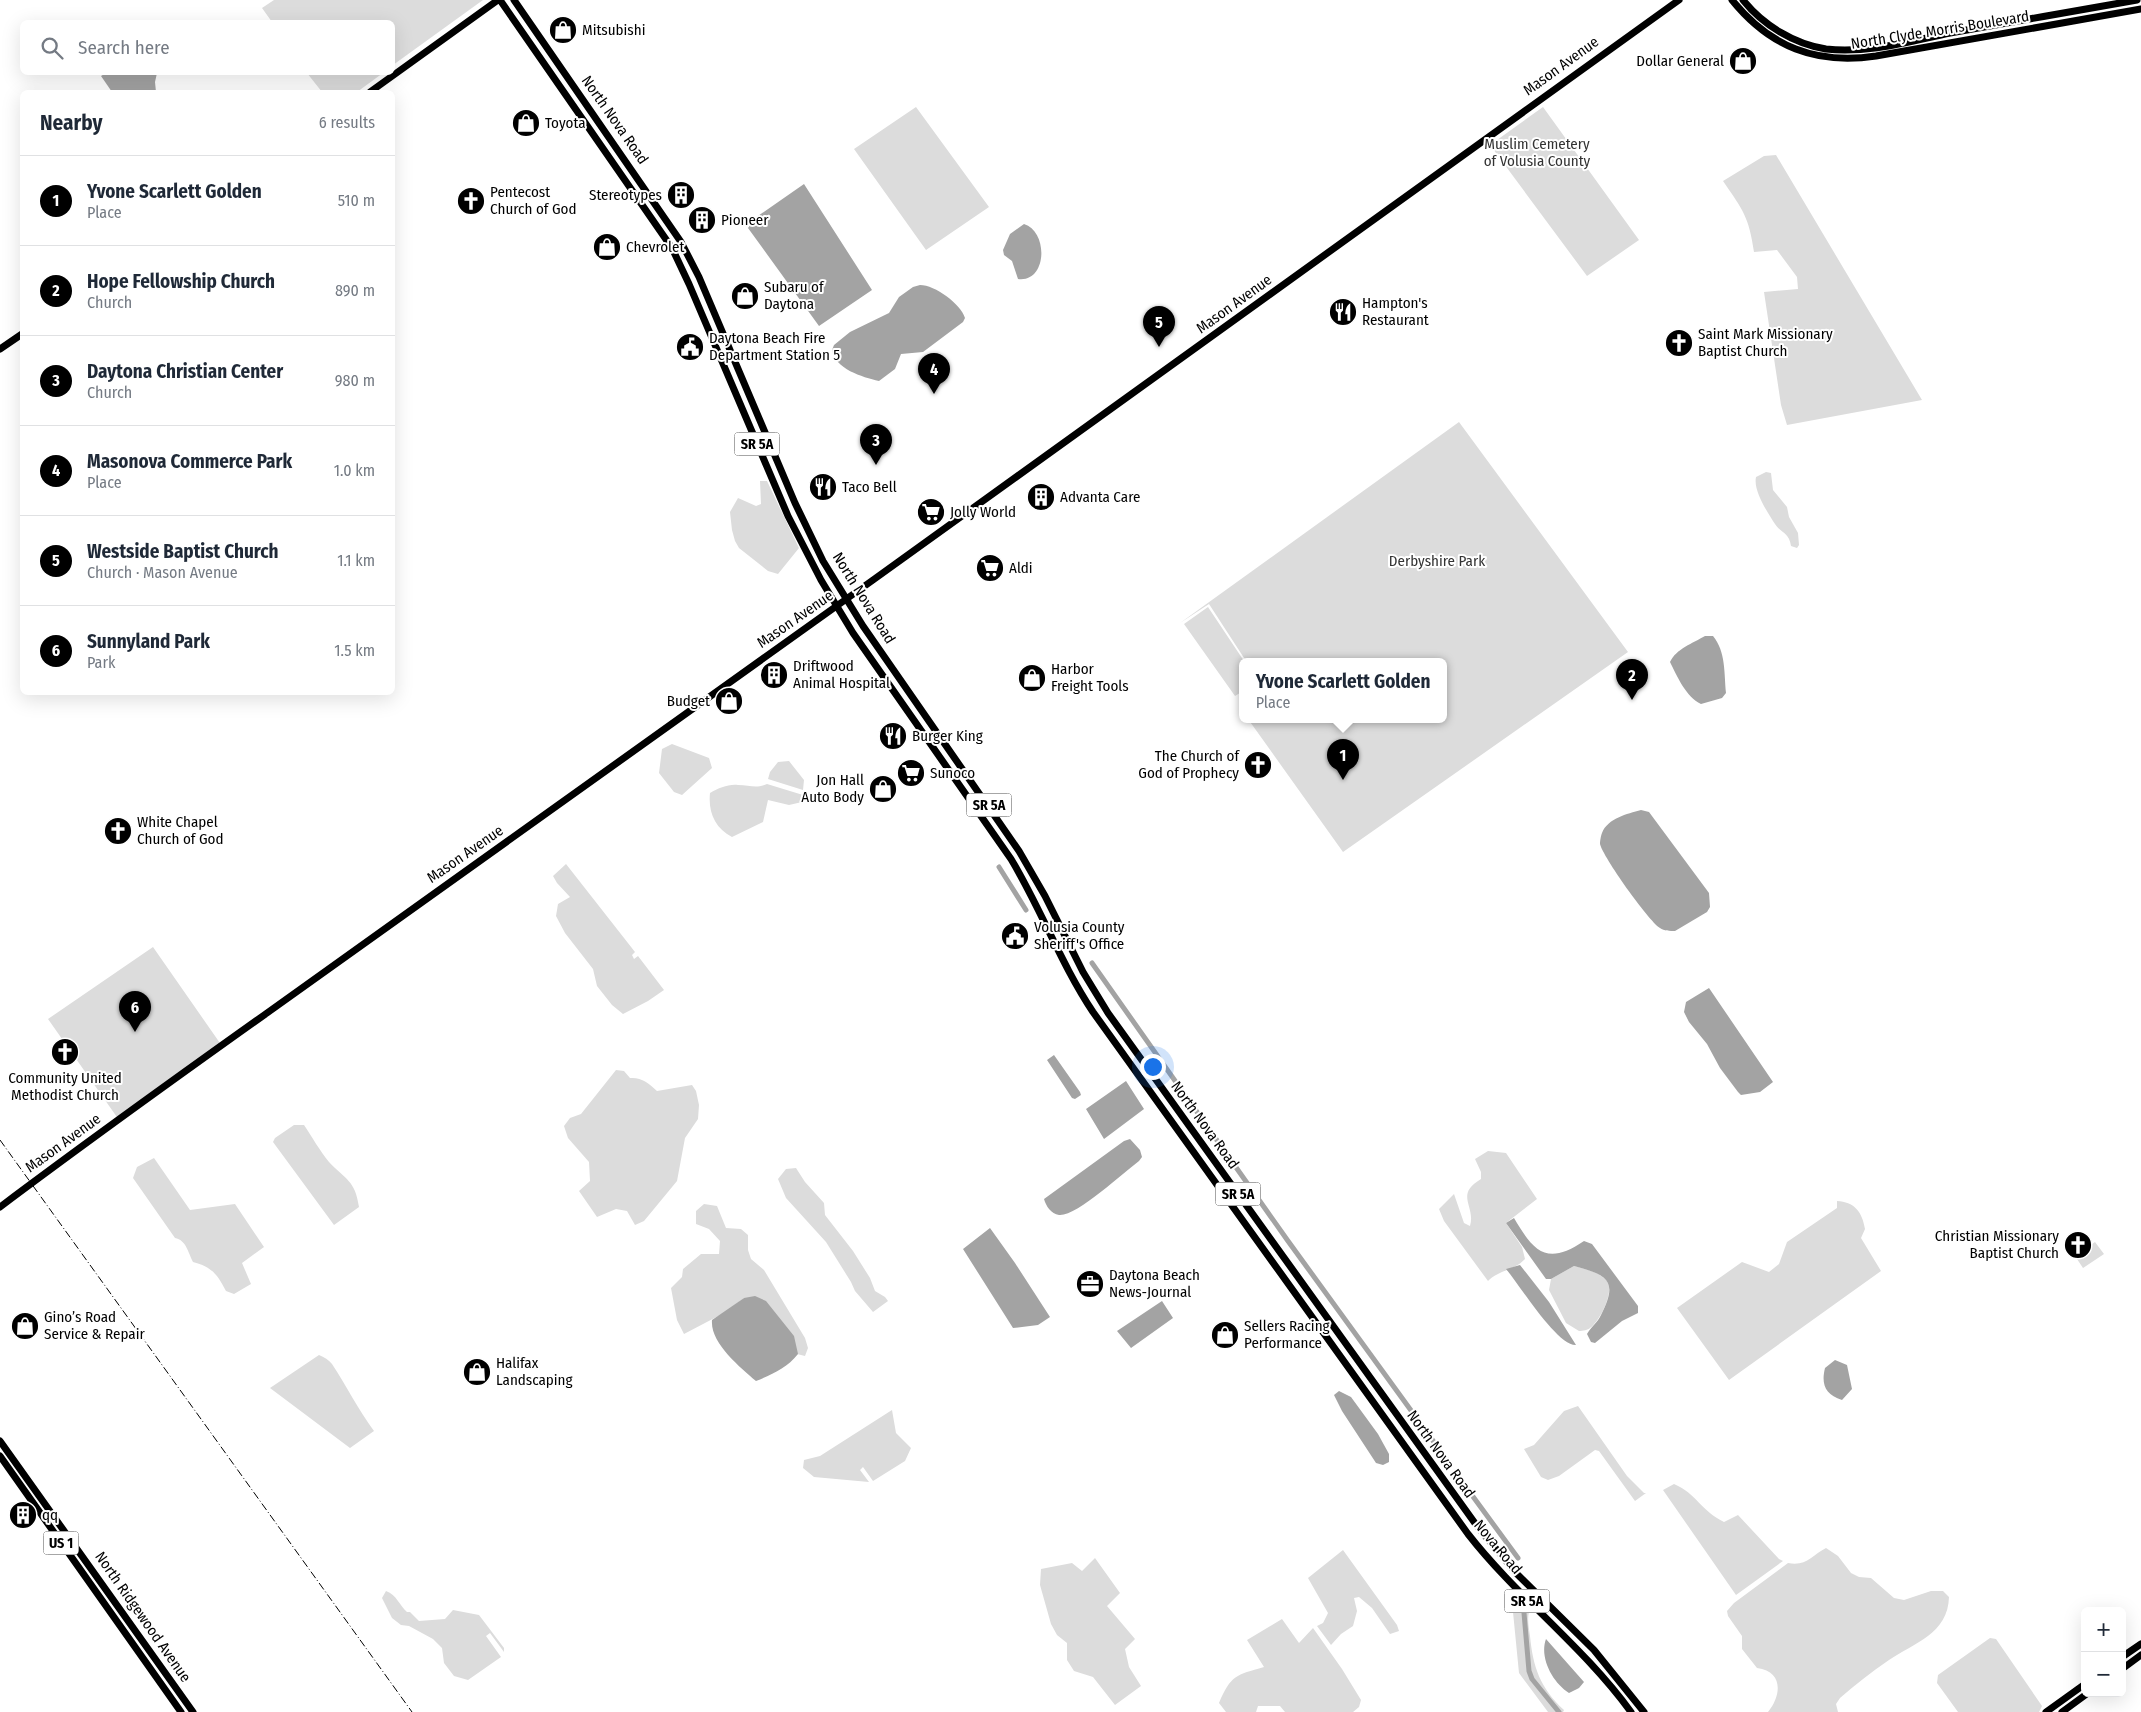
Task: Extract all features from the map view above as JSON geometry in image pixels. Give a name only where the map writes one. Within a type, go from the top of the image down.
[{"type":"main road","points":[[395,74],[499,0]]},
{"type":"main road","name":"North Nova Road","points":[[499,0],[672,248],[791,522],[812,566],[836,606],[1011,859],[1029,890],[1070,975],[1098,1020],[1430,1483]]},
{"type":"main road","name":"North Nova Road","points":[[514,0],[668,221],[699,277],[795,503],[823,561],[846,600],[1019,851],[1045,896],[1082,972],[1108,1013],[1476,1526],[1528,1586],[1594,1650],[1644,1712]]},
{"type":"main road","name":"Mason Avenue","points":[[0,1207],[478,860],[666,729],[1679,0]]},
{"type":"main road","name":"North Clyde Morris Boulevard","points":[[1732,0],[1759,29],[1795,49],[1831,58],[1860,59],[2141,9]]},
{"type":"main road","name":"North Clyde Morris Boulevard","points":[[1743,0],[1762,20],[1798,40],[1835,50],[1881,46],[2137,0]]},
{"type":"main road","points":[[1795,49],[1798,40]]},
{"type":"main road","points":[[373,90],[394,75]]},
{"type":"main road","points":[[672,248],[689,257]]},
{"type":"main road","points":[[680,264],[688,267],[699,277]]},
{"type":"main road","points":[[0,349],[20,335]]},
{"type":"main road","points":[[907,709],[921,718],[929,720]]},
{"type":"main road","points":[[1343,1362],[1360,1365]]},
{"type":"main road","points":[[1354,1376],[1363,1376],[1371,1380]]},
{"type":"main road","name":"North Ridgewood Avenue","points":[[0,1441],[193,1712]]},
{"type":"main road","name":"North Ridgewood Avenue","points":[[0,1456],[181,1712]]},
{"type":"main road","name":"Nova Road","points":[[1430,1483],[1468,1534],[1508,1582],[1581,1651],[1631,1712]]},
{"type":"main road","points":[[1508,1582],[1524,1587],[1528,1586]]},
{"type":"main road","points":[[2126,1655],[2141,1644]]},
{"type":"main road","points":[[2126,1666],[2141,1655]]},
{"type":"main road","points":[[2046,1712],[2081,1687]]},
{"type":"main road","points":[[2062,1712],[2083,1697]]},
{"type":"green space","points":[[274,0],[483,0],[395,64],[395,20],[271,20],[262,8]]},
{"type":"green space","points":[[309,75],[380,75],[360,90],[320,90]]},
{"type":"green space","points":[[916,107],[989,207],[926,250],[854,149]]},
{"type":"green space","name":"Muslim Cemetery of Volusia County","points":[[1543,107],[1639,240],[1587,276],[1490,145]]},
{"type":"green space","points":[[1776,155],[1922,400],[1787,425],[1781,405],[1764,292],[1798,289],[1797,277],[1777,250],[1754,252],[1750,230],[1744,214],[1723,181],[1764,156]]},
{"type":"green space","name":"Derbyshire Park","points":[[1459,422],[1628,652],[1343,852],[1251,723],[1447,723],[1447,658],[1244,658],[1209,604],[1180,623]]},
{"type":"green space","points":[[1766,472],[1771,473],[1773,490],[1787,507],[1789,517],[1798,533],[1799,545],[1797,548],[1791,546],[1787,536],[1775,524],[1759,495],[1756,477]]},
{"type":"green space","points":[[760,481],[767,481],[799,548],[778,574],[768,571],[739,548],[732,530],[730,512],[738,498],[756,506],[761,504]]},
{"type":"green space","points":[[1208,607],[1242,658],[1239,658],[1239,694],[1235,696],[1184,624]]},
{"type":"green space","points":[[672,744],[709,758],[712,768],[682,795],[674,792],[659,773],[662,749]]},
{"type":"green space","points":[[789,761],[804,780],[803,790],[768,779],[770,772],[778,762]]},
{"type":"green space","points":[[767,784],[803,795],[802,802],[789,805],[768,800],[763,822],[732,837],[721,829],[714,819],[710,807],[710,793],[731,785],[756,787]]},
{"type":"green space","points":[[566,864],[635,952],[632,955],[634,959],[638,956],[664,990],[623,1014],[612,1005],[597,986],[593,969],[565,933],[556,916],[558,904],[570,897],[553,876]]},
{"type":"green space","points":[[153,947],[222,1046],[119,1120],[48,1019]]},
{"type":"green space","points":[[616,1070],[624,1071],[630,1078],[638,1078],[645,1081],[657,1091],[692,1085],[696,1091],[699,1105],[698,1119],[685,1138],[677,1181],[644,1221],[635,1225],[627,1211],[616,1209],[597,1217],[579,1191],[590,1181],[589,1162],[568,1138],[564,1126],[570,1118],[581,1114]]},
{"type":"green space","points":[[294,1125],[304,1125],[329,1162],[349,1181],[355,1191],[359,1207],[334,1225],[273,1142],[275,1138]]},
{"type":"green space","points":[[1488,1151],[1506,1153],[1537,1199],[1506,1223],[1522,1247],[1525,1259],[1517,1266],[1497,1274],[1488,1281],[1444,1221],[1439,1209],[1454,1194],[1464,1223],[1470,1226],[1471,1219],[1467,1196],[1473,1185],[1481,1179],[1481,1172],[1475,1159]]},
{"type":"green space","points":[[154,1158],[190,1210],[235,1204],[264,1247],[242,1263],[251,1284],[234,1294],[226,1291],[213,1272],[205,1266],[193,1262],[182,1241],[175,1238],[133,1178],[137,1167]]},
{"type":"green space","points":[[796,1168],[805,1182],[824,1203],[825,1215],[853,1251],[870,1278],[875,1291],[888,1301],[873,1312],[855,1291],[826,1242],[786,1198],[778,1179],[786,1169]]},
{"type":"green space","points":[[1837,1201],[1848,1203],[1859,1212],[1865,1229],[1861,1238],[1881,1271],[1729,1380],[1677,1308],[1742,1262],[1769,1272],[1779,1264],[1787,1242],[1837,1208]]},
{"type":"green space","points":[[704,1204],[717,1206],[726,1228],[741,1229],[748,1235],[748,1250],[751,1259],[764,1270],[805,1338],[808,1348],[805,1356],[797,1354],[744,1298],[724,1313],[684,1334],[677,1320],[671,1288],[682,1277],[683,1269],[701,1254],[719,1254],[720,1241],[709,1229],[696,1224],[696,1211]]},
{"type":"green space","points":[[2095,1242],[2104,1254],[2083,1268],[2075,1256]]},
{"type":"green space","points":[[1574,1266],[1599,1274],[1609,1284],[1606,1305],[1598,1319],[1589,1329],[1582,1331],[1566,1323],[1549,1290],[1551,1279]]},
{"type":"green space","points":[[319,1355],[332,1364],[374,1431],[350,1448],[270,1388]]},
{"type":"green space","points":[[1578,1406],[1627,1476],[1646,1493],[1635,1501],[1599,1451],[1595,1450],[1559,1476],[1548,1480],[1541,1477],[1524,1449],[1534,1445],[1564,1411]]},
{"type":"green space","points":[[892,1410],[896,1433],[911,1448],[905,1461],[873,1481],[863,1467],[860,1470],[869,1482],[814,1477],[803,1468],[804,1460],[820,1456]]},
{"type":"green space","points":[[1674,1484],[1682,1488],[1716,1518],[1724,1522],[1738,1515],[1783,1561],[1736,1595],[1663,1490]]},
{"type":"green space","points":[[1826,1548],[1838,1556],[1851,1573],[1859,1577],[1871,1578],[1894,1598],[1904,1600],[1931,1591],[1943,1591],[1949,1597],[1947,1610],[1943,1620],[1928,1636],[1882,1665],[1840,1698],[1836,1704],[1838,1712],[1768,1712],[1773,1705],[1778,1691],[1776,1679],[1766,1670],[1757,1668],[1742,1649],[1742,1636],[1728,1616],[1727,1611],[1734,1603],[1788,1563],[1804,1562]]},
{"type":"green space","points":[[1343,1550],[1397,1625],[1399,1631],[1390,1634],[1372,1608],[1359,1597],[1354,1598],[1357,1611],[1353,1626],[1341,1634],[1331,1645],[1317,1626],[1323,1623],[1328,1613],[1308,1578]]},
{"type":"green space","points":[[1095,1558],[1120,1593],[1107,1606],[1135,1639],[1125,1649],[1129,1667],[1141,1686],[1115,1705],[1093,1677],[1074,1671],[1067,1660],[1067,1643],[1057,1635],[1051,1624],[1040,1585],[1041,1569],[1072,1563],[1082,1571]]},
{"type":"green space","points":[[386,1591],[393,1595],[407,1612],[410,1612],[419,1621],[445,1619],[453,1610],[479,1615],[504,1648],[504,1652],[490,1633],[486,1636],[501,1657],[468,1680],[454,1676],[444,1663],[442,1648],[433,1639],[409,1626],[401,1625],[392,1618],[382,1598]]},
{"type":"green space","points":[[1516,1600],[1529,1612],[1528,1621],[1531,1647],[1539,1676],[1549,1694],[1564,1710],[1563,1712],[1548,1712],[1519,1673],[1513,1612]]},
{"type":"green space","points":[[1282,1619],[1299,1643],[1313,1628],[1361,1700],[1359,1707],[1353,1712],[1285,1712],[1280,1706],[1258,1706],[1256,1712],[1226,1712],[1219,1703],[1231,1681],[1247,1672],[1264,1667],[1247,1640]]},
{"type":"green space","points":[[1990,1638],[1996,1639],[2042,1706],[2039,1712],[1958,1712],[1937,1683],[1938,1675]]},
{"type":"shaded area","points":[[157,75],[156,90],[111,90],[101,76]]},
{"type":"shaded area","points":[[804,184],[872,290],[819,326],[748,228],[755,218]]},
{"type":"shaded area","points":[[1024,224],[1032,229],[1038,237],[1041,246],[1041,256],[1035,273],[1028,278],[1018,279],[1012,261],[1004,255],[1003,250],[1010,234]]},
{"type":"shaded area","points":[[920,285],[933,288],[953,301],[963,313],[965,318],[963,322],[923,352],[901,354],[895,369],[879,381],[850,371],[838,362],[832,350],[834,345],[850,332],[889,313],[899,297],[913,287]]},
{"type":"shaded area","points":[[1705,636],[1713,636],[1720,649],[1724,663],[1726,693],[1722,698],[1701,704],[1686,691],[1670,662],[1676,653]]},
{"type":"shaded area","points":[[1641,810],[1649,812],[1709,893],[1710,907],[1707,912],[1675,931],[1667,931],[1654,923],[1617,874],[1600,844],[1602,833],[1613,820]]},
{"type":"shaded area","points":[[1709,988],[1773,1082],[1760,1092],[1741,1095],[1738,1092],[1684,1012],[1686,1002]]},
{"type":"shaded area","points":[[1054,1055],[1080,1092],[1081,1095],[1075,1099],[1072,1098],[1047,1060]]},
{"type":"shaded area","points":[[1126,1081],[1144,1109],[1104,1139],[1086,1109]]},
{"type":"shaded area","points":[[1130,1139],[1140,1150],[1142,1157],[1139,1161],[1077,1209],[1067,1214],[1059,1215],[1049,1209],[1044,1199],[1124,1141]]},
{"type":"shaded area","points":[[1514,1218],[1528,1239],[1543,1252],[1551,1254],[1560,1253],[1584,1241],[1592,1244],[1638,1306],[1638,1313],[1622,1321],[1595,1343],[1591,1342],[1587,1334],[1600,1318],[1606,1303],[1609,1294],[1607,1281],[1602,1276],[1574,1266],[1551,1279],[1546,1279],[1506,1223]]},
{"type":"shaded area","points":[[990,1228],[1050,1317],[1038,1325],[1013,1328],[963,1249]]},
{"type":"shaded area","points":[[1520,1265],[1549,1302],[1576,1345],[1568,1343],[1559,1336],[1506,1269]]},
{"type":"shaded area","points":[[755,1296],[766,1301],[794,1336],[798,1354],[784,1367],[756,1381],[721,1346],[713,1329],[712,1320],[744,1298]]},
{"type":"shaded area","points":[[1162,1301],[1173,1318],[1131,1348],[1117,1331]]},
{"type":"shaded area","points":[[1835,1360],[1847,1365],[1852,1389],[1842,1400],[1828,1392],[1824,1384],[1825,1368]]},
{"type":"shaded area","points":[[1339,1391],[1351,1397],[1378,1434],[1389,1454],[1389,1462],[1383,1465],[1376,1463],[1342,1411],[1334,1395]]},
{"type":"shaded area","points":[[1546,1639],[1584,1682],[1579,1688],[1569,1693],[1553,1677],[1544,1654]]},
{"type":"waterway","points":[[999,867],[1026,910]]},
{"type":"waterway","points":[[1092,963],[1288,1241],[1447,1460]]},
{"type":"waterway","points":[[1455,1472],[1518,1558]]},
{"type":"waterway","points":[[1524,1613],[1529,1671],[1532,1679],[1559,1712]]},
{"type":"railway","points":[[0,1140],[412,1712]]},
{"type":"place","name":"Mitsubishi","points":[[563,30]]},
{"type":"place","name":"Dollar General","points":[[1743,61]]},
{"type":"place","name":"Toyota","points":[[526,123]]},
{"type":"place","name":"Stereotypes","points":[[681,195]]},
{"type":"place","name":"Pentecost Church of God","points":[[471,201]]},
{"type":"place","name":"Pioneer","points":[[702,220]]},
{"type":"place","name":"Chevrolet","points":[[607,247]]},
{"type":"place","name":"Subaru of Daytona","points":[[745,296]]},
{"type":"place","name":"Hampton's Restaurant","points":[[1343,312]]},
{"type":"place","name":"Saint Mark Missionary Baptist Church","points":[[1679,343]]},
{"type":"place","name":"Daytona Beach Fire Department Station 5","points":[[690,347]]},
{"type":"place","name":"Westside Baptist Church","points":[[1159,347]]},
{"type":"place","name":"Masonova Commerce Park","points":[[934,394]]},
{"type":"place","name":"Daytona Christian Center","points":[[876,465]]},
{"type":"place","name":"Taco Bell","points":[[823,487]]},
{"type":"place","name":"Advanta Care","points":[[1041,497]]},
{"type":"place","name":"Jolly World","points":[[931,512]]},
{"type":"place","name":"Aldi","points":[[990,568]]},
{"type":"place","name":"Driftwood Animal Hospital","points":[[774,675]]},
{"type":"place","name":"Harbor Freight Tools","points":[[1032,678]]},
{"type":"place","name":"Hope Fellowship Church","points":[[1632,700]]},
{"type":"place","name":"Budget","points":[[729,701]]},
{"type":"place","name":"Burger King","points":[[893,736]]},
{"type":"place","name":"The Church of God of Prophecy","points":[[1258,765]]},
{"type":"place","name":"Sunoco","points":[[911,773]]},
{"type":"place","name":"Yvone Scarlett Golden","points":[[1343,780]]},
{"type":"place","name":"Jon Hall Auto Body","points":[[883,789]]},
{"type":"place","name":"White Chapel Church of God","points":[[118,831]]},
{"type":"place","name":"Volusia County Sheriff's Office","points":[[1015,936]]},
{"type":"place","name":"Sunnyland Park","points":[[135,1032]]},
{"type":"place","name":"Community United Methodist Church","points":[[65,1052]]},
{"type":"place","name":"Christian Missionary Baptist Church","points":[[2078,1245]]},
{"type":"place","name":"Daytona Beach News-Journal","points":[[1090,1284]]},
{"type":"place","name":"Gino’s Road Service & Repair","points":[[25,1326]]},
{"type":"place","name":"Sellers Racing Performance","points":[[1225,1335]]},
{"type":"place","name":"Halifax Landscaping","points":[[477,1372]]},
{"type":"place","name":"qq","points":[[23,1515]]}]
